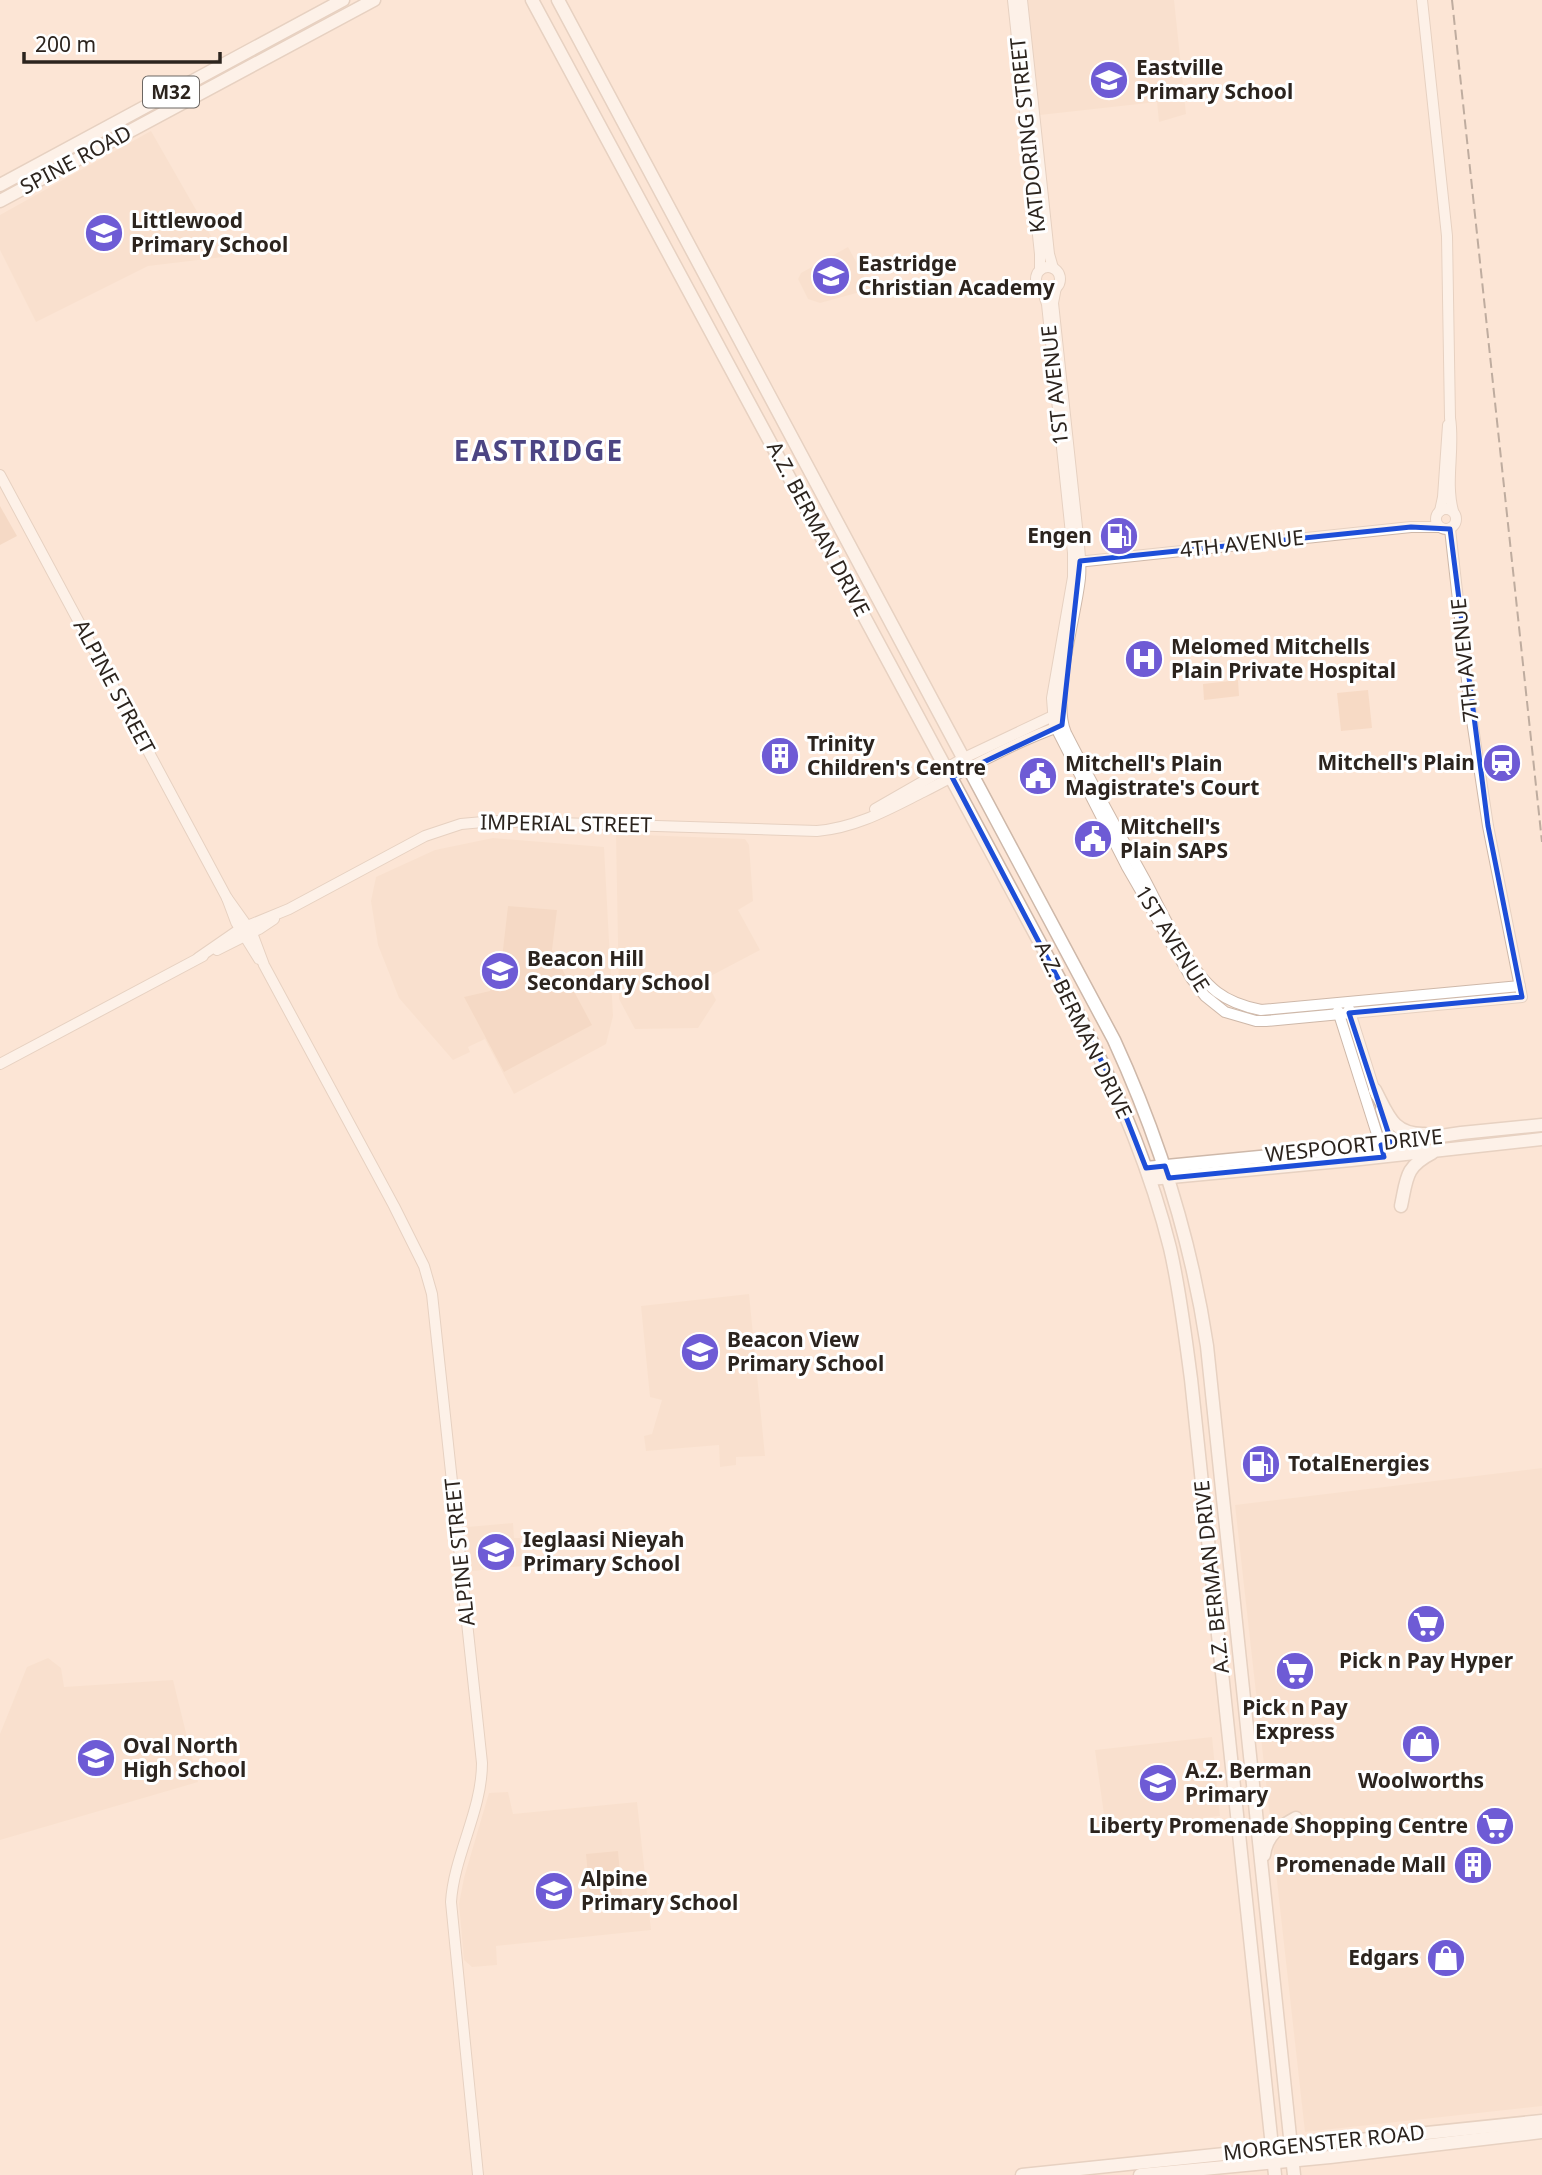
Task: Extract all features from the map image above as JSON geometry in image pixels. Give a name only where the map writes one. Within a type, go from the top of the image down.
[{"type":"main road","name":"SPINE ROAD","points":[[0,185],[343,0]]},
{"type":"main road","name":"SPINE ROAD","points":[[0,201],[374,0]]},
{"type":"main road","name":"A.Z. BERMAN DRIVE","points":[[532,0],[1096,1047],[1148,1173],[1174,1266],[1191,1379],[1274,2169]]},
{"type":"main road","name":"A.Z. BERMAN DRIVE","points":[[558,0],[1114,1040],[1167,1172],[1184,1226],[1207,1346],[1294,2175]]},
{"type":"main road","points":[[1375,1090],[1393,1123],[1406,1133],[1461,1133]]},
{"type":"main road","name":"WESPOORT DRIVE","points":[[1388,1150],[1461,1133],[1541,1132]]},
{"type":"main road","name":"WESPOORT DRIVE","points":[[1148,1173],[1388,1150],[1436,1151],[1541,1132]]},
{"type":"main road","points":[[1401,1206],[1409,1170],[1436,1151]]},
{"type":"main road","points":[[1262,1865],[1266,1842],[1274,1830],[1296,1818]]},
{"type":"main road","name":"MORGENSTER ROAD","points":[[1022,2175],[1542,2121]]},
{"type":"main road","name":"MORGENSTER ROAD","points":[[1140,2175],[1274,2169],[1292,2161],[1542,2132]]},
{"type":"street","name":"KATDORING STREET","points":[[1013,0],[1040,270]]},
{"type":"street","name":"KATDORING STREET","points":[[1022,0],[1049,254],[1053,268]]},
{"type":"street","points":[[1422,0],[1447,236],[1450,418],[1453,438],[1450,498],[1457,521],[1445,528],[1436,522],[1443,497],[1446,438],[1450,418]]},
{"type":"street","points":[[1053,268],[1059,275],[1056,287],[1051,290],[1042,289],[1036,279],[1040,270],[1053,268]]},
{"type":"street","name":"1ST AVENUE","points":[[1056,287],[1054,303],[1076,562],[1052,698],[1059,727],[1127,867],[1185,969],[1205,996],[1235,1016],[1256,1021],[1343,1009]]},
{"type":"street","name":"1ST AVENUE","points":[[1042,289],[1047,304],[1076,562]]},
{"type":"street","name":"ALPINE STREET","points":[[0,475],[405,1228],[424,1266],[432,1294],[482,1763],[479,1794],[451,1902],[478,2175]]},
{"type":"street","points":[[1438,513],[1446,509],[1453,511]]},
{"type":"street","name":"4TH AVENUE","points":[[1411,527],[1438,513]]},
{"type":"street","name":"4TH AVENUE","points":[[1076,562],[1411,527],[1445,528]]},
{"type":"street","name":"7TH AVENUE","points":[[1445,528],[1488,826],[1499,892],[1521,991]]},
{"type":"street","points":[[967,763],[1056,714]]},
{"type":"street","points":[[967,763],[1059,727]]},
{"type":"street","name":"1ST AVENUE","points":[[1059,727],[1172,931],[1217,992],[1238,1003],[1261,1010],[1415,1005],[1521,991]]},
{"type":"street","name":"IMPERIAL STREET","points":[[0,1065],[425,836],[470,822],[494,821],[817,831],[835,829],[869,819],[967,763]]},
{"type":"street","points":[[1235,1016],[1238,1003]]},
{"type":"street","points":[[1343,1009],[1375,1090],[1388,1150]]},
{"type":"street","points":[[1343,1009],[1388,1150]]},
{"type":"highlighted area","points":[[1411,527],[1450,529],[1488,826],[1522,997],[1349,1013],[1392,1144],[1381,1145],[1384,1157],[1169,1178],[1165,1166],[1146,1168],[1112,1081],[952,777],[1062,725],[1080,561]]},
{"type":"shaded area","name":"Eastville Primary School","points":[[1027,0],[1174,0],[1186,114],[1159,122],[1157,102],[1040,115]]},
{"type":"shaded area","name":"Littlewood Primary School","points":[[151,131],[223,257],[148,266],[36,322],[0,250],[0,215]]},
{"type":"shaded area","name":"Eastridge Christian Academy","points":[[848,247],[871,289],[820,303],[808,299],[798,279],[801,273]]},
{"type":"shaded area","points":[[0,506],[17,536],[0,545]]},
{"type":"shaded area","points":[[1238,680],[1239,696],[1204,700],[1203,684]]},
{"type":"shaded area","points":[[1368,690],[1372,728],[1341,731],[1337,693]]},
{"type":"shaded area","points":[[616,834],[745,839],[749,845],[753,901],[738,910],[760,950],[705,979],[716,1000],[698,1028],[635,1029],[619,999]]},
{"type":"shaded area","name":"Beacon Hill Secondary School","points":[[493,838],[604,847],[613,1016],[606,1044],[514,1094],[485,1039],[468,1047],[470,1052],[453,1060],[399,998],[378,945],[371,901],[376,877],[435,850]]},
{"type":"shaded area","points":[[508,906],[557,910],[552,950],[592,1025],[504,1072],[464,997],[490,991],[502,958]]},
{"type":"shaded area","name":"Beacon View Primary School","points":[[749,1294],[765,1456],[736,1457],[736,1465],[720,1467],[719,1445],[646,1451],[644,1436],[652,1434],[662,1400],[650,1397],[641,1306]]},
{"type":"shaded area","points":[[1542,1468],[1542,2106],[1305,2132],[1235,1505]]},
{"type":"shaded area","name":"Ieglaasi Nieyah Primary School","points":[[513,1523],[514,1538],[520,1538],[523,1566],[472,1571],[467,1527]]},
{"type":"shaded area","name":"Oval North High School","points":[[48,1658],[61,1668],[64,1687],[173,1680],[198,1782],[0,1840],[0,1734],[27,1667]]},
{"type":"shaded area","name":"A.Z. Berman Primary","points":[[1212,1737],[1220,1816],[1106,1829],[1095,1750]]},
{"type":"shaded area","name":"Alpine Primary School","points":[[508,1792],[513,1814],[637,1802],[651,1930],[496,1946],[497,1965],[472,1967],[464,1960],[459,1904],[464,1878],[489,1793]]},
{"type":"shaded area","points":[[618,1851],[622,1895],[590,1898],[586,1854]]},
{"type":"railway","points":[[1452,0],[1542,842]]},
{"type":"place","name":"Eastville Primary School","points":[[1109,80]]},
{"type":"place","name":"Littlewood Primary School","points":[[104,233]]},
{"type":"place","name":"Eastridge Christian Academy","points":[[831,276]]},
{"type":"place","name":"Engen","points":[[1119,536]]},
{"type":"place","name":"Melomed Mitchells Plain Private Hospital","points":[[1144,659]]},
{"type":"place","name":"Trinity Children's Centre","points":[[780,756]]},
{"type":"place","name":"Mitchell's Plain","points":[[1502,763]]},
{"type":"place","name":"Mitchell's Plain Magistrate's Court","points":[[1038,776]]},
{"type":"place","name":"Mitchell's Plain SAPS","points":[[1093,839]]},
{"type":"place","name":"Beacon Hill Secondary School","points":[[500,971]]},
{"type":"place","name":"Beacon View Primary School","points":[[700,1352]]},
{"type":"place","name":"TotalEnergies","points":[[1261,1464]]},
{"type":"place","name":"Ieglaasi Nieyah Primary School","points":[[496,1552]]},
{"type":"place","name":"Pick n Pay Hyper","points":[[1426,1624]]},
{"type":"place","name":"Pick n Pay Express","points":[[1295,1671]]},
{"type":"place","name":"Woolworths","points":[[1421,1744]]},
{"type":"place","name":"Oval North High School","points":[[96,1758]]},
{"type":"place","name":"A.Z. Berman Primary","points":[[1158,1783]]},
{"type":"place","name":"Liberty Promenade Shopping Centre","points":[[1495,1826]]},
{"type":"place","name":"Promenade Mall","points":[[1473,1865]]},
{"type":"place","name":"Alpine Primary School","points":[[554,1891]]},
{"type":"place","name":"Edgars","points":[[1446,1958]]},
{"type":"district","name":"EASTRIDGE","points":[[539,451]]}]
